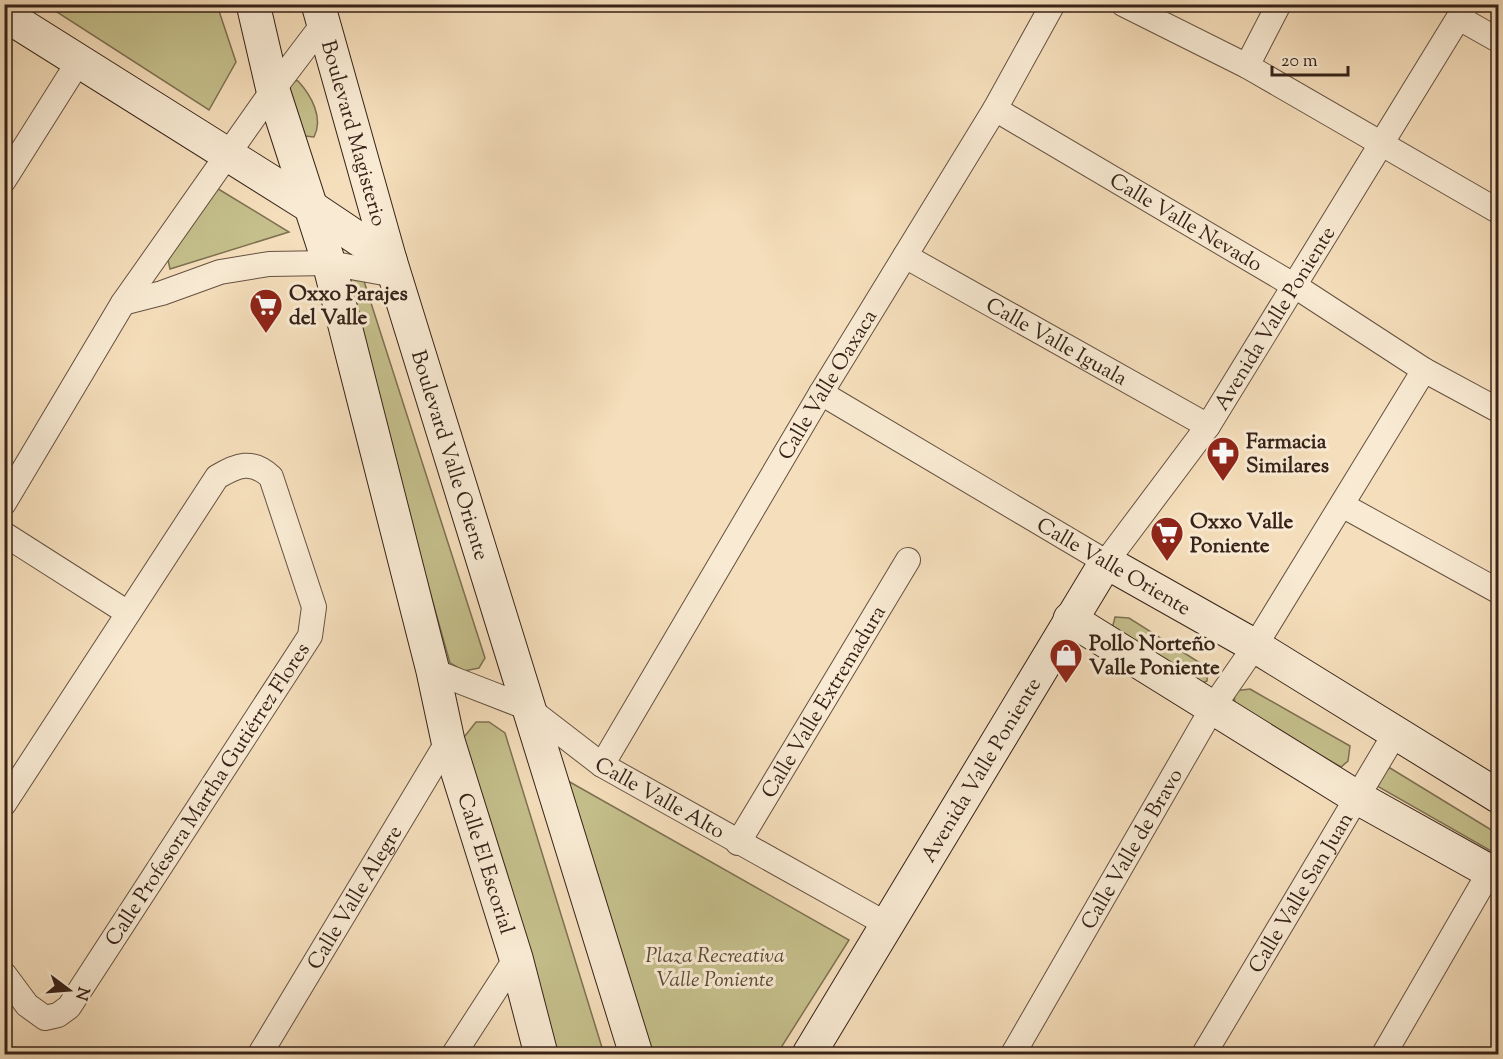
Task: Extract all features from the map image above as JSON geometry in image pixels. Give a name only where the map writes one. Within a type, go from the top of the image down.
[{"type":"street","points":[[253,4],[273,90],[308,205],[329,264],[433,671]]},
{"type":"street","name":"Calle Valle Oaxaca","points":[[602,765],[821,393],[995,109],[1053,4]]},
{"type":"street","points":[[1123,4],[1247,66],[1498,211]]},
{"type":"street","points":[[1247,66],[1279,4]]},
{"type":"street","points":[[1463,11],[1498,40]]},
{"type":"street","name":"Avenida Valle Poniente","points":[[809,1054],[1070,619],[1106,562],[1208,426],[1295,286],[1379,143],[1463,11]]},
{"type":"street","points":[[4,14],[308,205],[392,268]]},
{"type":"street","points":[[4,503],[123,303],[273,90],[321,14]]},
{"type":"street","name":"Boulevard Magisterio","points":[[321,14],[392,268]]},
{"type":"street","points":[[4,180],[79,61]]},
{"type":"street","name":"Calle Valle Nevado","points":[[995,109],[1295,286],[1424,370],[1498,410]]},
{"type":"street","name":"Calle Valle Iguala","points":[[905,256],[1208,426]]},
{"type":"street","points":[[123,303],[162,293],[220,272],[269,264],[329,264],[392,268]]},
{"type":"street","name":"Boulevard Valle Oriente","points":[[392,268],[528,708]]},
{"type":"street","name":"Calle Valle de Bravo","points":[[1013,1054],[1213,707],[1255,646],[1424,370]]},
{"type":"street","name":"Calle Valle Oriente","points":[[821,393],[1106,562],[1255,646],[1498,796]]},
{"type":"street","name":"Calle Profesora Martha Gutiérrez Flores","points":[[4,804],[217,477],[236,466],[250,464],[262,469],[271,477],[314,608],[310,636],[69,1007],[58,1015],[45,1018],[27,1005],[4,974]]},
{"type":"street","points":[[1342,505],[1498,591]]},
{"type":"street","points":[[4,534],[128,613]]},
{"type":"street","name":"Calle Valle Extremadura","points":[[738,843],[908,560]]},
{"type":"street","points":[[1070,619],[1358,798],[1494,874],[1384,1054]]},
{"type":"street","name":"Calle Valle Alto","points":[[433,671],[528,708],[602,765],[888,925]]},
{"type":"street","name":"Calle El Escorial","points":[[433,671],[448,741],[516,958],[541,1054]]},
{"type":"street","points":[[528,708],[636,1054]]},
{"type":"street","name":"Calle Valle San Juan","points":[[1204,1054],[1396,732]]},
{"type":"street","name":"Calle Valle Alegre","points":[[260,1054],[448,741]]},
{"type":"street","points":[[454,1054],[516,958]]},
{"type":"green space","points":[[46,5],[217,5],[236,62],[209,110]]},
{"type":"green space","points":[[292,80],[298,81],[315,107],[318,122],[314,137],[305,136],[287,87]]},
{"type":"green space","points":[[215,187],[289,232],[170,269],[168,260]]},
{"type":"green space","points":[[348,273],[362,275],[485,658],[479,668],[464,671],[450,663],[372,386]]},
{"type":"green space","points":[[1115,617],[1129,618],[1208,668],[1207,681],[1199,685],[1112,629]]},
{"type":"green space","points":[[1250,689],[1350,746],[1348,761],[1341,767],[1235,706],[1234,691]]},
{"type":"green space","points":[[476,722],[489,722],[505,733],[604,1054],[546,1054],[461,741]]},
{"type":"green space","points":[[1390,768],[1498,834],[1498,855],[1377,786],[1381,772]]},
{"type":"green space","name":"Plaza Recreativa Valle Poniente","points":[[561,777],[849,940],[777,1054],[648,1054]]},
{"type":"place","name":"Oxxo Parajes del Valle","points":[[266,334]]},
{"type":"place","name":"Farmacia Similares","points":[[1223,482]]},
{"type":"place","name":"Oxxo Valle Poniente","points":[[1167,562]]},
{"type":"place","name":"Pollo Norteño Valle Poniente","points":[[1066,684]]}]
